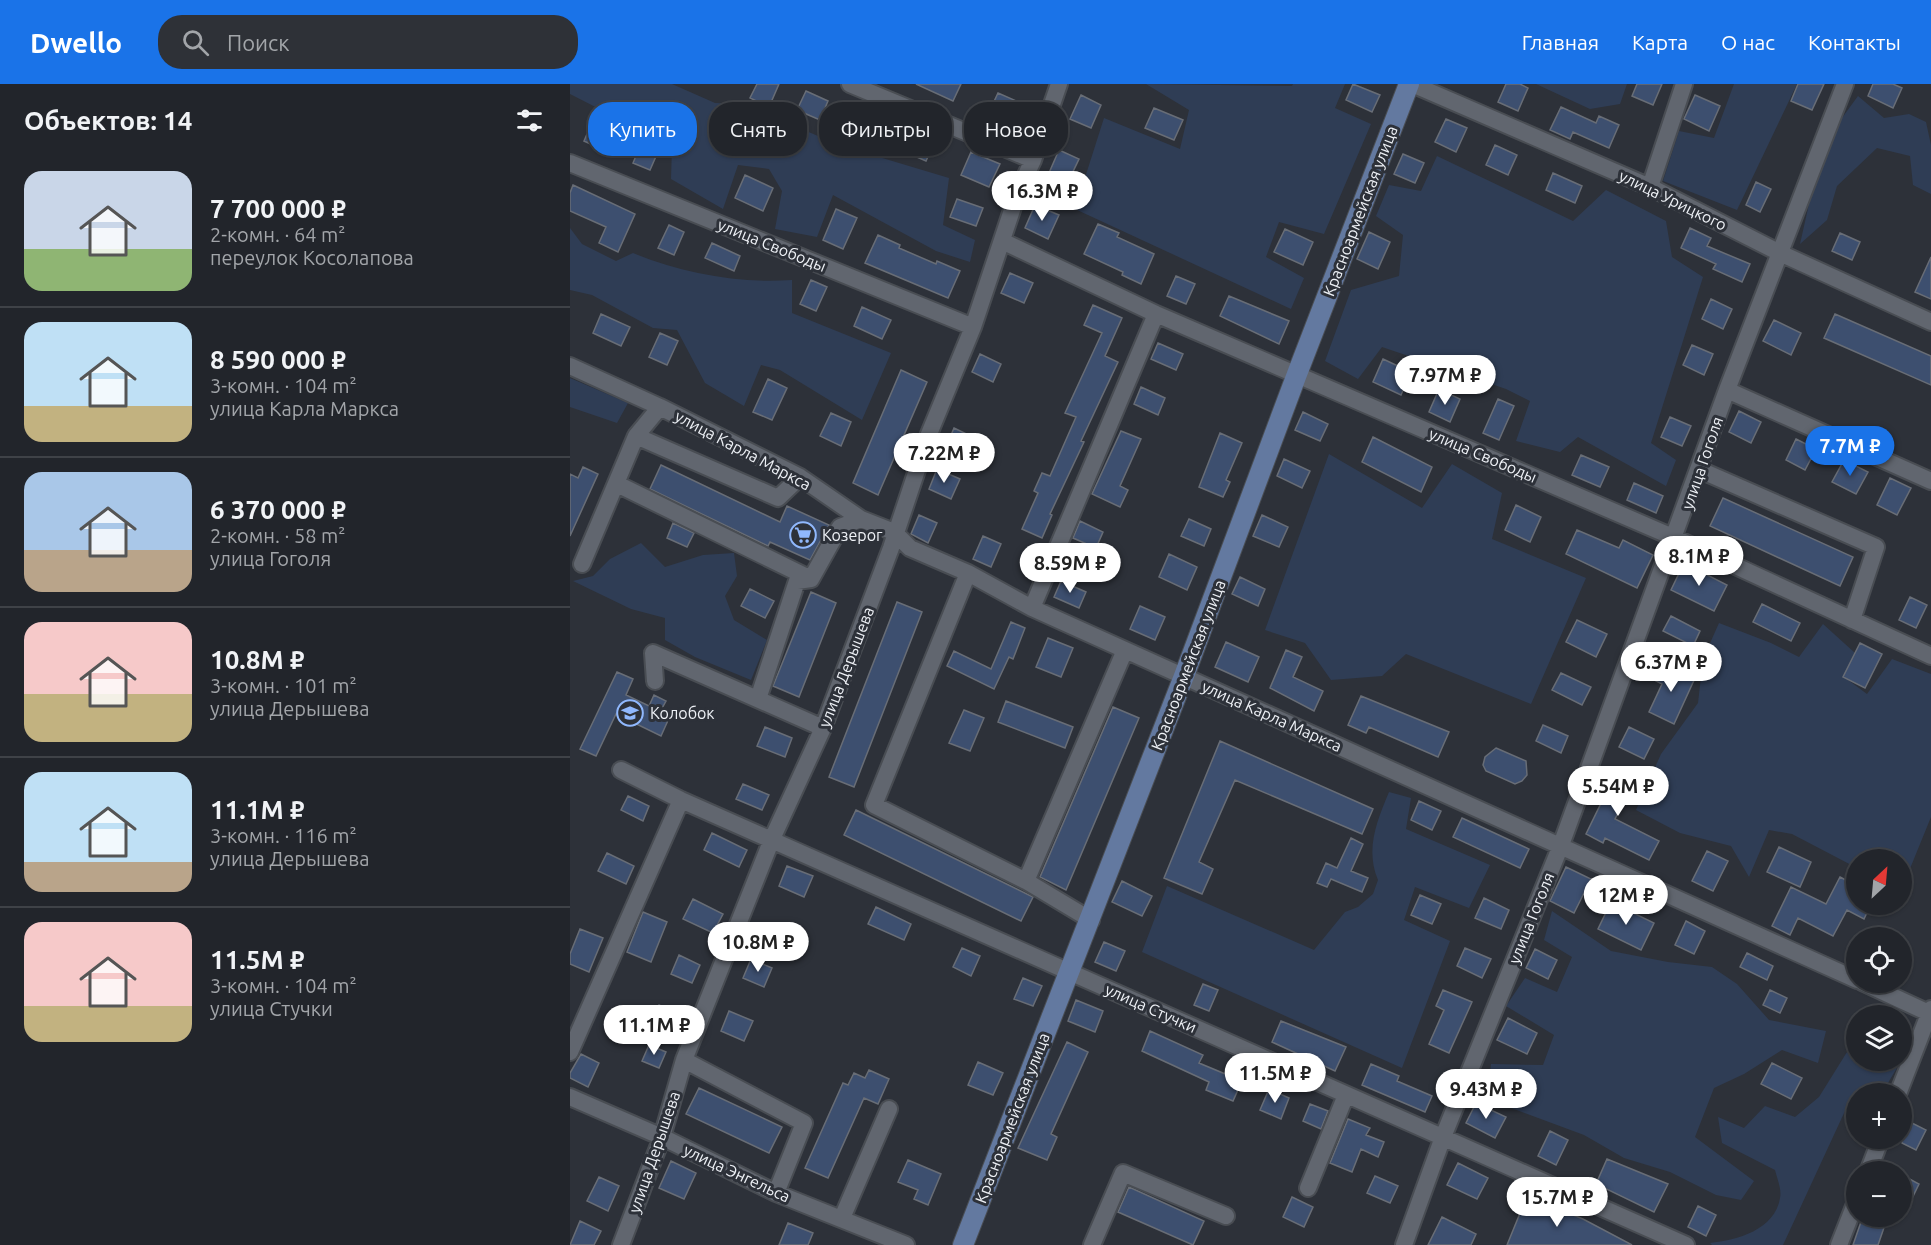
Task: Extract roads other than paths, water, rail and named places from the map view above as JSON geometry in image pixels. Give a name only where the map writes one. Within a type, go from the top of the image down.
[{"type":"main road","name":"Красноармейская улица","points":[[963,1245],[1091,920],[1297,374],[1410,84]]},
{"type":"street","points":[[850,84],[1034,160]]},
{"type":"street","name":"улица Дерышева","points":[[621,1245],[662,1137],[684,1060],[772,839],[823,728],[928,434],[973,327],[1018,192],[1034,160],[1059,84]]},
{"type":"street","name":"улица Урицкого","points":[[1410,84],[1650,188],[1780,253],[1931,322]]},
{"type":"street","points":[[1650,188],[1684,84]]},
{"type":"street","name":"улица Гоголя","points":[[1404,1245],[1443,1137],[1561,845],[1700,470],[1727,390],[1845,84]]},
{"type":"street","name":"улица Свободы","points":[[570,163],[973,327]]},
{"type":"street","name":"улица Свободы","points":[[1002,241],[1156,314],[1675,538],[1931,656]]},
{"type":"street","points":[[1032,608],[1156,314]]},
{"type":"street","name":"улица Карла Маркса","points":[[570,366],[660,407],[800,477],[861,519],[894,532],[910,548],[968,573],[1032,608],[1846,975]]},
{"type":"street","points":[[1727,390],[1931,481]]},
{"type":"street","points":[[582,564],[636,436],[660,407]]},
{"type":"street","points":[[636,436],[778,498],[800,477]]},
{"type":"street","points":[[1700,470],[1876,547],[1852,620]]},
{"type":"street","points":[[617,484],[811,579]]},
{"type":"street","points":[[811,579],[840,527],[861,519]]},
{"type":"street","points":[[968,573],[874,805],[1026,880],[1091,920]]},
{"type":"street","points":[[758,699],[797,581],[811,579]]},
{"type":"street","points":[[1026,880],[1125,650]]},
{"type":"street","points":[[655,681],[653,653],[823,728]]},
{"type":"street","name":"улица Стучки","points":[[621,770],[681,800],[1686,1245]]},
{"type":"street","points":[[570,1052],[681,800]]},
{"type":"street","points":[[1887,993],[1930,1012],[1902,1083]]},
{"type":"street","points":[[684,1060],[804,1123],[776,1193]]},
{"type":"street","points":[[1308,1188],[1346,1095]]},
{"type":"street","name":"улица Энгельса","points":[[570,1097],[662,1137],[776,1193],[906,1245]]},
{"type":"street","points":[[842,1218],[889,1109]]},
{"type":"street","points":[[1092,1245],[1123,1173],[1226,1216]]},
{"type":"street","points":[[1839,1245],[1846,1227]]},
{"type":"place","name":"Козерог","points":[[803,535]]},
{"type":"place","name":"Колобок","points":[[630,713]]}]
